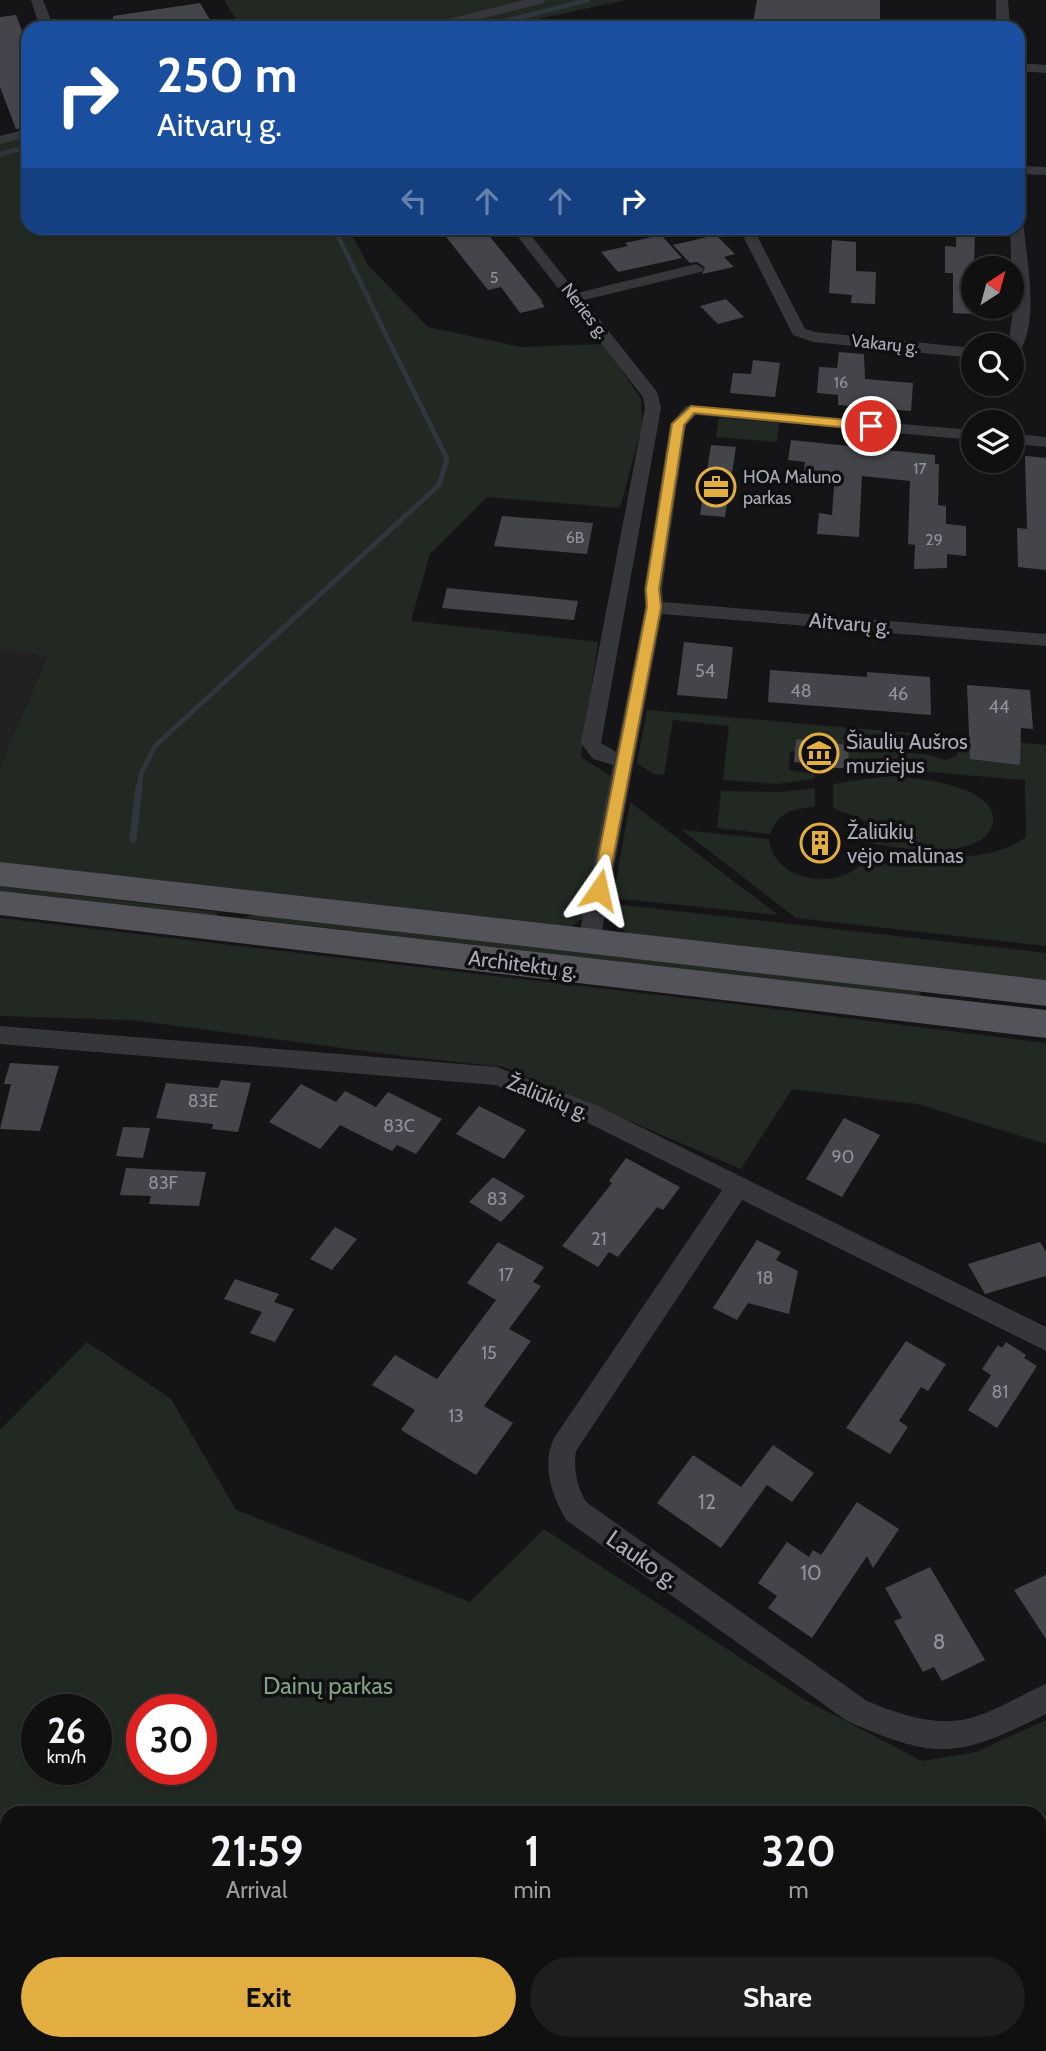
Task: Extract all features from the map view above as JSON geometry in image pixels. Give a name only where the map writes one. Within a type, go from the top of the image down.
[{"type":"main road","name":"Architektų g.","points":[[0,874],[235,916],[935,996],[1046,993]]},
{"type":"main road","name":"Architektų g.","points":[[0,903],[235,916],[589,941],[935,996],[1046,1024]]},
{"type":"street","points":[[37,0],[44,21]]},
{"type":"street","points":[[457,21],[539,0]]},
{"type":"street","points":[[1002,0],[1003,21]]},
{"type":"street","points":[[1025,68],[1046,69]]},
{"type":"street","points":[[0,140],[21,135]]},
{"type":"street","points":[[1025,170],[1046,172]]},
{"type":"street","name":"Neries g.","points":[[524,235],[651,396],[653,408],[591,743],[603,757],[624,760]]},
{"type":"street","name":"Vakarų g.","points":[[750,235],[799,332],[813,338],[961,353]]},
{"type":"street","points":[[1017,235],[1019,333]]},
{"type":"street","points":[[574,298],[696,269]]},
{"type":"street","points":[[589,941],[654,607],[653,589],[678,424],[691,410],[961,434]]},
{"type":"street","points":[[1024,440],[1046,442]]},
{"type":"street","name":"Aitvarų g.","points":[[654,607],[1046,640]]},
{"type":"street","name":"Žaliūkių g.","points":[[0,1035],[497,1076],[590,1113],[1046,1340]]},
{"type":"street","name":"Lauko g.","points":[[737,1188],[563,1447],[559,1463],[568,1497],[576,1511],[857,1711],[888,1725],[918,1733],[968,1734],[1046,1699]]},
{"type":"shaded area","points":[[0,649],[47,655],[0,767]]},
{"type":"green space","points":[[224,0],[626,0],[529,21],[237,21]]},
{"type":"green space","points":[[21,138],[21,235],[352,235],[368,265],[428,327],[521,347],[604,344],[641,399],[642,426],[620,508],[487,497],[430,554],[411,621],[598,642],[581,757],[611,776],[585,917],[569,928],[0,862],[0,767],[47,656],[0,649],[0,143]]},
{"type":"green space","points":[[719,418],[779,423],[777,442],[716,437]]},
{"type":"green space","points":[[647,710],[1046,745],[1046,946],[796,918],[682,830],[769,839],[774,855],[784,867],[798,875],[815,879],[832,878],[848,873],[861,864],[870,849],[930,856],[971,856],[1009,847],[1026,837],[1025,780],[848,765],[849,745],[796,739],[795,751],[790,752],[789,770],[815,774],[814,779],[777,784],[723,780],[729,726],[673,720],[664,775],[653,774],[637,763]],"holes":[[[882,733],[959,740],[957,756],[945,760],[926,754],[890,752],[884,746]]]},
{"type":"green space","points":[[888,776],[933,781],[968,791],[982,799],[991,809],[991,830],[976,842],[948,850],[921,850],[870,843],[865,821],[833,808],[833,784]]},
{"type":"green space","points":[[815,788],[815,806],[782,816],[770,834],[717,828],[721,791],[780,792]]},
{"type":"green space","points":[[630,802],[778,915],[613,898]]},
{"type":"green space","points":[[0,886],[216,912],[219,917],[0,893]]},
{"type":"green space","points":[[615,904],[1046,953],[1046,980],[629,934],[611,920]]},
{"type":"green space","points":[[251,915],[917,991],[921,994],[920,997],[244,918]]},
{"type":"green space","points":[[0,918],[1046,1043],[1046,1144],[918,1104],[792,1089],[741,1169],[504,1067],[132,1020],[0,1016]]},
{"type":"green space","name":"Dainų parkas","points":[[87,1342],[171,1399],[236,1510],[470,1602],[544,1529],[805,1700],[922,1761],[976,1752],[1046,1720],[1046,1806],[0,1806],[0,1430]]},
{"type":"building","points":[[757,0],[880,0],[880,21],[753,21]]},
{"type":"building","points":[[200,3],[211,21],[113,21],[113,16]]},
{"type":"building","points":[[16,15],[21,28],[21,128],[16,129],[0,87],[0,17]]},
{"type":"building","points":[[445,235],[489,235],[545,307],[520,313],[501,287],[488,290]]},
{"type":"building","points":[[661,235],[682,258],[618,272],[601,252],[628,246],[625,243]]},
{"type":"building","points":[[716,235],[735,254],[724,257],[734,267],[702,274],[705,267],[697,262],[690,263],[673,245]]},
{"type":"building","points":[[956,235],[975,235],[974,256],[961,256],[961,313],[953,313],[953,273],[945,273],[945,246],[956,247]]},
{"type":"building","points":[[832,240],[856,242],[856,271],[876,272],[875,304],[851,303],[852,295],[829,293]]},
{"type":"building","points":[[726,299],[744,317],[718,324],[700,306]]},
{"type":"building","points":[[839,352],[864,354],[865,379],[913,383],[911,411],[838,405],[838,395],[817,393],[819,367],[837,368]]},
{"type":"building","points":[[753,360],[780,363],[775,397],[730,393],[733,373],[751,374]]},
{"type":"building","points":[[791,440],[935,455],[935,464],[939,464],[938,505],[946,506],[946,524],[966,526],[966,556],[947,554],[947,568],[914,569],[915,545],[908,544],[910,481],[862,476],[859,537],[817,534],[819,513],[832,515],[835,474],[804,471],[805,462],[788,460]]},
{"type":"building","points":[[711,445],[736,447],[725,517],[700,515]]},
{"type":"building","points":[[1025,456],[1046,458],[1046,570],[1018,567],[1017,528],[1027,529]]},
{"type":"building","points":[[502,516],[593,523],[587,554],[494,546]]},
{"type":"building","points":[[447,588],[578,601],[574,620],[442,608]]},
{"type":"building","points":[[684,642],[733,647],[727,699],[677,695]]},
{"type":"building","points":[[770,670],[867,677],[867,672],[930,677],[931,715],[768,702]]},
{"type":"building","points":[[967,685],[1030,690],[1033,729],[1021,728],[1020,765],[970,759]]},
{"type":"building","points":[[796,739],[849,745],[848,768],[814,768],[815,764],[794,762]]},
{"type":"building","name":"Žaliūkių vėjo malūnas","points":[[815,831],[830,834],[840,847],[823,854],[809,849],[800,839]]},
{"type":"building","points":[[10,1063],[59,1066],[40,1131],[0,1129],[11,1084],[4,1084]]},
{"type":"building","points":[[221,1080],[251,1083],[238,1132],[212,1129],[213,1124],[156,1118],[166,1083],[218,1088]]},
{"type":"building","points":[[301,1084],[336,1102],[345,1091],[376,1107],[388,1092],[442,1119],[416,1154],[397,1145],[392,1151],[340,1125],[320,1149],[269,1122]]},
{"type":"building","points":[[479,1106],[526,1130],[504,1159],[456,1134]]},
{"type":"building","points":[[844,1118],[880,1135],[842,1197],[806,1179]]},
{"type":"building","points":[[123,1127],[150,1128],[143,1158],[116,1156]]},
{"type":"building","points":[[626,1158],[680,1187],[663,1210],[657,1207],[618,1257],[609,1252],[598,1267],[562,1246],[612,1183],[609,1181]]},
{"type":"building","points":[[126,1168],[206,1172],[199,1206],[149,1204],[151,1196],[120,1195]]},
{"type":"building","points":[[493,1177],[525,1196],[501,1222],[469,1202]]},
{"type":"building","points":[[335,1227],[357,1239],[332,1270],[310,1259]]},
{"type":"building","points":[[757,1240],[781,1252],[776,1260],[798,1271],[789,1314],[748,1303],[737,1320],[713,1308]]},
{"type":"building","points":[[498,1242],[544,1267],[533,1282],[541,1286],[509,1329],[531,1341],[484,1406],[513,1423],[476,1475],[401,1430],[415,1410],[372,1385],[395,1355],[437,1379],[496,1300],[467,1283]]},
{"type":"building","points":[[1040,1242],[1046,1252],[1046,1276],[985,1294],[968,1264]]},
{"type":"building","points":[[235,1279],[279,1294],[274,1302],[294,1309],[275,1342],[250,1333],[262,1312],[224,1299]]},
{"type":"building","points":[[906,1341],[946,1364],[928,1391],[921,1387],[899,1421],[908,1427],[890,1454],[846,1428]]},
{"type":"building","points":[[1006,1342],[1037,1366],[997,1428],[968,1410],[991,1375],[982,1369],[998,1345],[1002,1348]]},
{"type":"building","points":[[773,1445],[814,1473],[792,1502],[767,1485],[721,1548],[657,1503],[693,1455],[741,1487]]},
{"type":"building","points":[[857,1502],[899,1529],[873,1568],[867,1556],[812,1638],[768,1608],[777,1596],[758,1583],[787,1542],[809,1557],[813,1550],[821,1555]]},
{"type":"building","points":[[930,1567],[985,1660],[942,1681],[934,1667],[923,1672],[894,1621],[902,1618],[885,1588]]},
{"type":"building","points":[[1046,1575],[1046,1639],[1014,1590]]},
{"type":"waterway","points":[[506,21],[588,0]]},
{"type":"waterway","points":[[0,154],[21,149]]},
{"type":"waterway","points":[[337,235],[393,349]]},
{"type":"waterway","points":[[139,789],[141,774],[155,746],[439,485],[447,459],[392,347]]},
{"type":"waterway","points":[[133,839],[139,787]]},
{"type":"place","name":"HOA Maluno parkas","points":[[716,487]]},
{"type":"place","name":"Šiaulių Aušros muziejus","points":[[819,753]]},
{"type":"place","name":"Žaliūkių vėjo malūnas","points":[[820,843]]},
{"type":"route","points":[[599,890],[654,607],[653,589],[678,424],[691,410],[871,426]]}]
